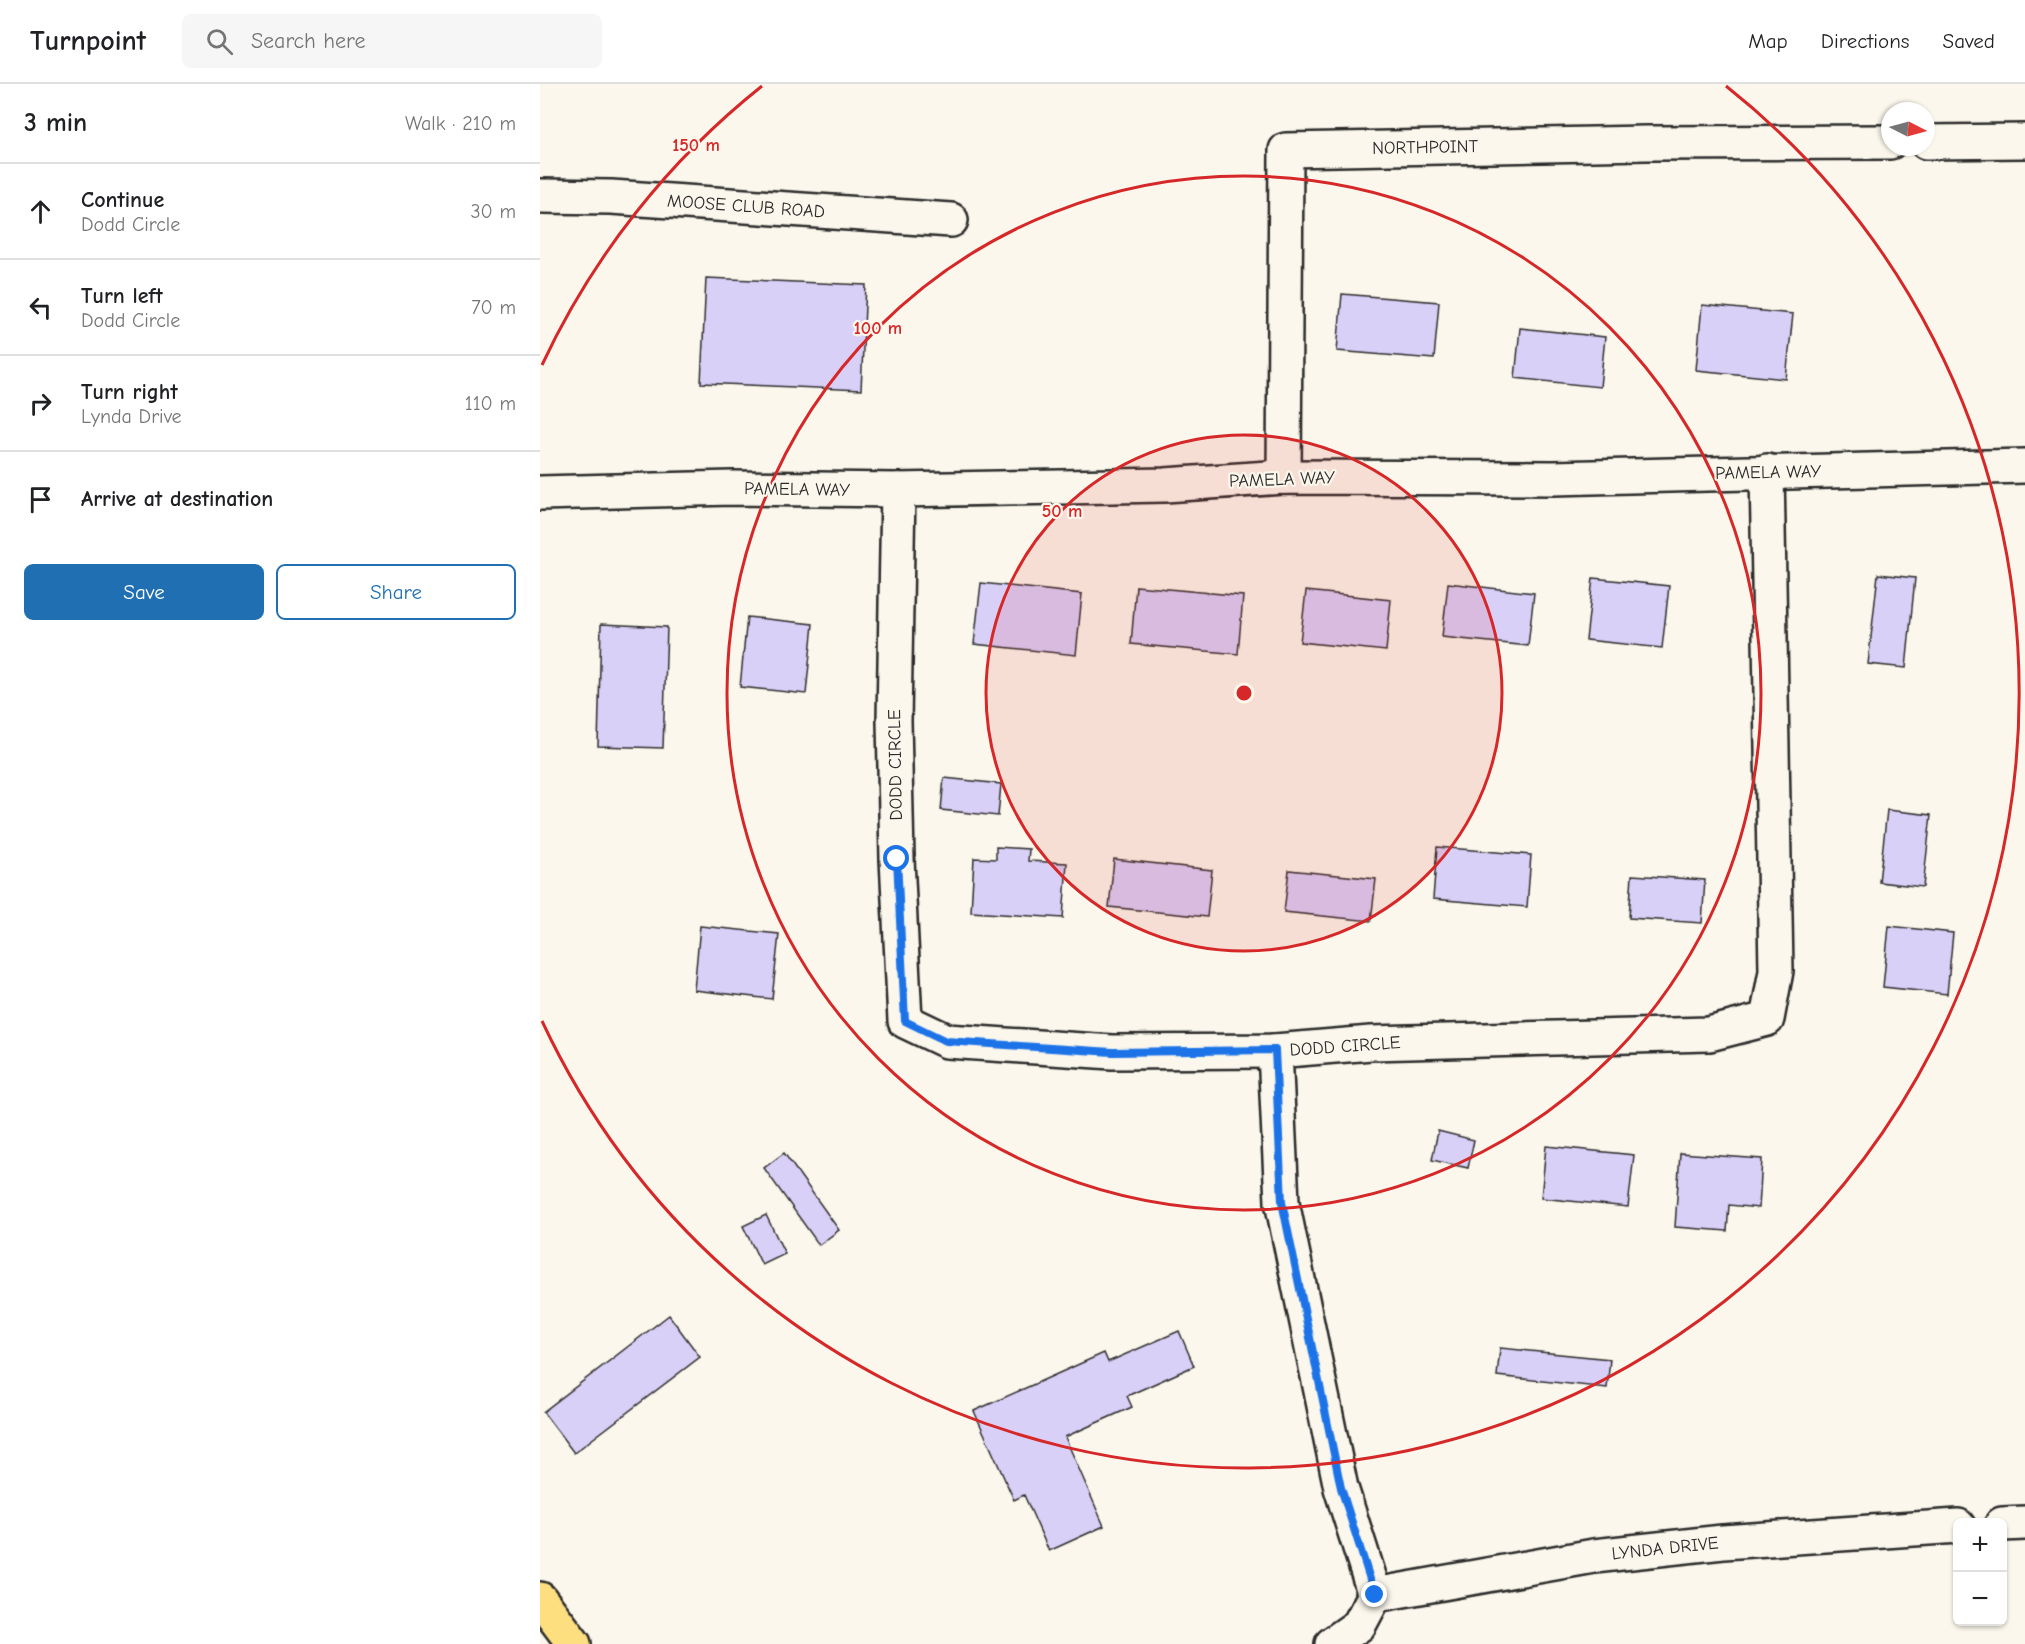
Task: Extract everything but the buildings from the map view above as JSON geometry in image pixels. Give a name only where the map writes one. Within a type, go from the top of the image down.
[{"type":"highway","points":[[540,1599],[574,1644]]},
{"type":"street","points":[[1935,142],[2025,141]]},
{"type":"street","name":"NORTHPOINT","points":[[1284,477],[1286,150],[1646,142],[1881,142]]},
{"type":"street","name":"MOOSE CLUB ROAD","points":[[540,196],[611,197],[951,220]]},
{"type":"street","name":"PAMELA WAY","points":[[540,493],[732,488],[898,490],[1165,485],[1284,477],[1553,478],[2025,466]]},
{"type":"street","name":"DODD CIRCLE","points":[[898,490],[895,744],[897,859],[905,1021],[946,1041],[1112,1052],[1275,1050],[1371,1043],[1709,1034],[1767,1019],[1776,971],[1767,471]]},
{"type":"street","points":[[1275,1050],[1282,1202],[1341,1488],[1375,1595],[1359,1625],[1332,1644]]},
{"type":"street","points":[[2007,1524],[2025,1523]]},
{"type":"street","name":"LYNDA DRIVE","points":[[1375,1595],[1594,1556],[1723,1542],[1953,1526]]},
{"type":"route","points":[[897,859],[905,1021],[946,1041],[1112,1052],[1275,1050],[1282,1202],[1341,1488],[1375,1595]]}]
